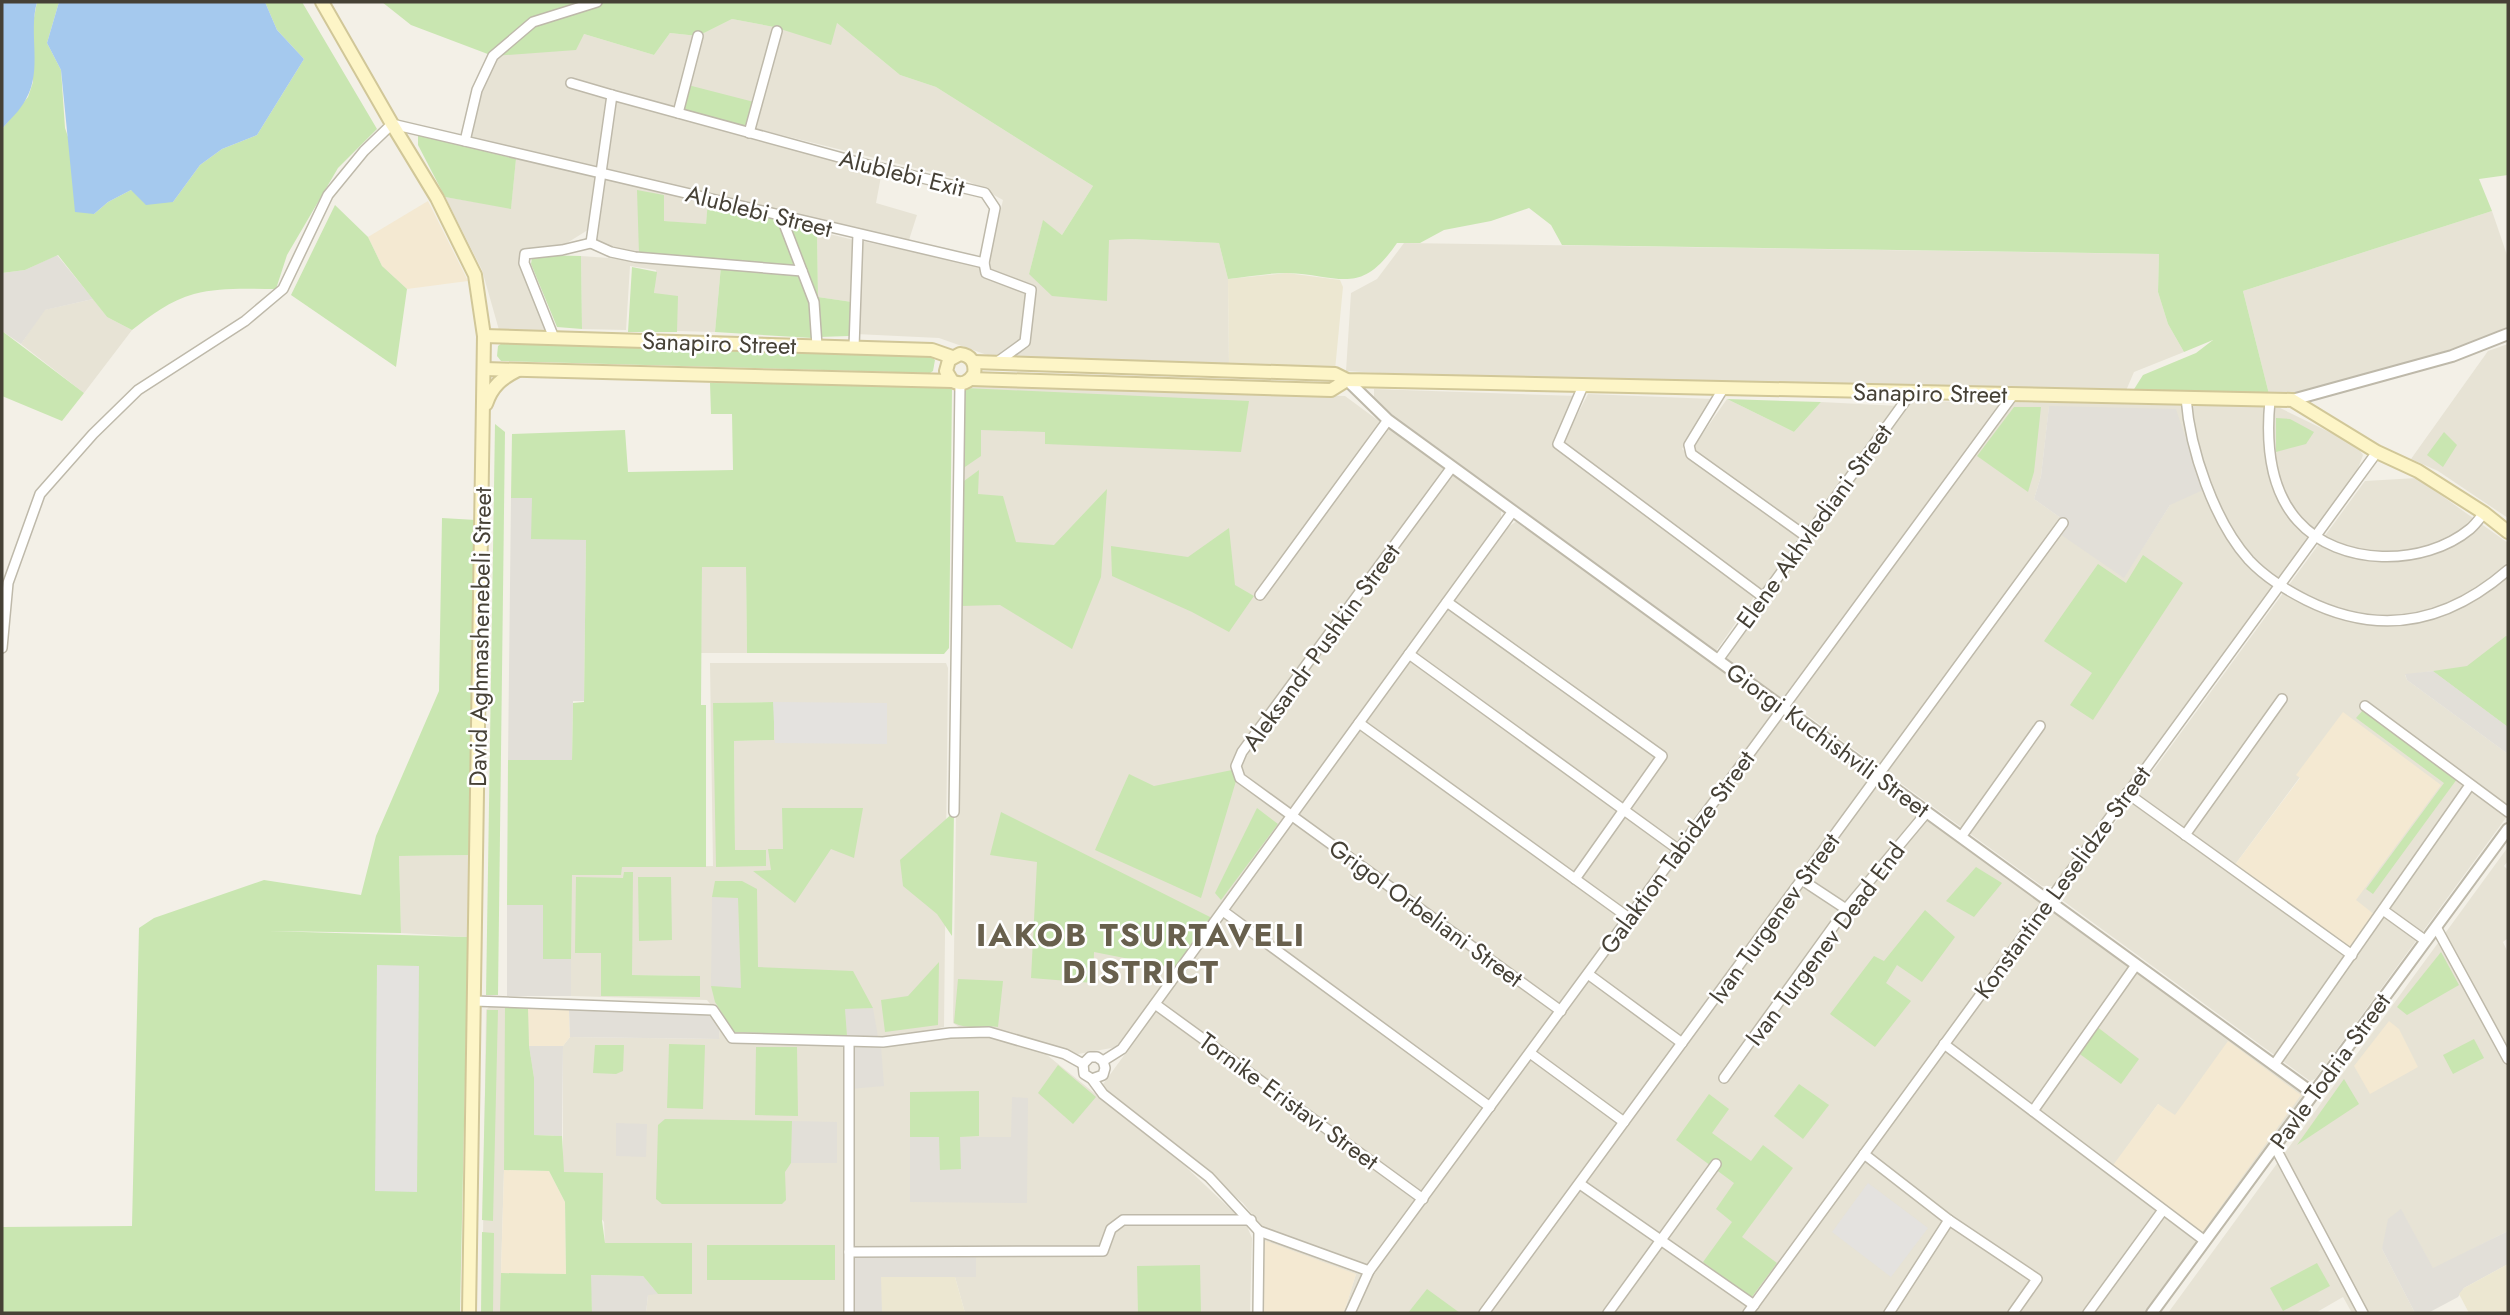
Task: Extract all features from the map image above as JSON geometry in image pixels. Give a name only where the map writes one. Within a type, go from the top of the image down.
[{"type":"main road","name":"David Aghmashenebeli Street","points":[[323,2],[437,198],[475,275],[484,336],[469,1313]]},
{"type":"main road","name":"Sanapiro Street","points":[[484,336],[932,350],[952,357]]},
{"type":"main road","points":[[965,355],[974,362],[975,373],[961,381],[947,375],[946,367],[952,357],[965,355]]},
{"type":"main road","name":"Sanapiro Street","points":[[974,362],[1335,374],[1347,380],[2292,400]]},
{"type":"main road","name":"Sanapiro Street","points":[[484,369],[1331,390],[1347,380]]},
{"type":"main road","points":[[484,410],[490,393],[502,379],[518,370]]},
{"type":"main road","points":[[2292,400],[2377,452],[2418,471],[2484,513],[2508,532]]},
{"type":"street","points":[[465,141],[477,90],[493,56],[533,23],[597,2]]},
{"type":"street","points":[[749,134],[777,31]]},
{"type":"street","points":[[678,113],[698,36]]},
{"type":"street","name":"Alublebi Exit","points":[[571,83],[749,134],[985,193],[995,208],[984,262]]},
{"type":"street","points":[[591,243],[612,95]]},
{"type":"street","name":"Alublebi Street","points":[[392,124],[984,262],[986,273],[1031,290],[1025,342],[996,363]]},
{"type":"street","points":[[2,648],[8,583],[40,494],[93,434],[138,390],[245,321],[283,289],[328,195],[364,151],[392,124]]},
{"type":"street","points":[[781,216],[814,302],[817,346]]},
{"type":"street","points":[[854,347],[858,234]]},
{"type":"street","points":[[554,338],[524,263],[525,254],[562,250],[591,243],[611,252],[635,257],[802,271]]},
{"type":"street","name":"Sanapiro Street","points":[[2292,400],[2452,356],[2506,335]]},
{"type":"street","name":"Giorgi Kuchishvili Street","points":[[1347,380],[1388,420],[2314,1094]]},
{"type":"street","points":[[954,812],[961,381]]},
{"type":"street","points":[[1583,386],[1558,444],[1763,597]]},
{"type":"street","points":[[1723,389],[1689,445],[1691,454],[1807,537]]},
{"type":"street","name":"Elene Akhvlediani Street","points":[[1718,660],[1911,393]]},
{"type":"street","name":"Galaktion Tabidze Street","points":[[1350,1313],[1369,1272],[2012,395]]},
{"type":"street","points":[[2186,398],[2191,434],[2218,510],[2232,537],[2248,559],[2278,586],[2326,610],[2370,621],[2404,620],[2442,612],[2465,602],[2486,589],[2508,570]]},
{"type":"street","points":[[2270,400],[2268,425],[2273,471],[2289,508],[2314,536],[2336,547],[2375,557],[2416,554],[2444,544],[2469,530],[2484,513]]},
{"type":"street","points":[[1260,595],[1388,420]]},
{"type":"street","name":"Konstantine Leselidze Street","points":[[1748,1313],[2377,452]]},
{"type":"street","name":"Aleksandr Pushkin Street","points":[[1292,816],[1240,778],[1236,766],[1242,752],[1452,467]]},
{"type":"street","points":[[1103,1061],[1122,1049],[1513,511]]},
{"type":"street","name":"Ivan Turgenev Street","points":[[1484,1313],[2063,523]]},
{"type":"street","points":[[1447,602],[1662,756],[1575,879]]},
{"type":"street","points":[[1409,654],[1679,850]]},
{"type":"street","points":[[2185,835],[2282,699]]},
{"type":"street","points":[[2365,706],[2508,812]]},
{"type":"street","points":[[1359,723],[1629,918]]},
{"type":"street","points":[[1961,837],[2040,726]]},
{"type":"street","points":[[2274,1065],[2470,785]]},
{"type":"street","points":[[2127,793],[2352,955]]},
{"type":"street","name":"Ivan Turgenev Dead End","points":[[1724,1078],[1846,909],[1927,812]]},
{"type":"street","name":"Grigol Orbeliani Street","points":[[1292,816],[1560,1011]]},
{"type":"street","name":"Pavle Todria Street","points":[[2152,1313],[2508,829]]},
{"type":"street","points":[[1802,880],[1846,909]]},
{"type":"street","points":[[2383,910],[2426,941]]},
{"type":"street","points":[[1223,911],[1490,1108]]},
{"type":"street","points":[[2436,927],[2508,1059]]},
{"type":"street","points":[[2033,1111],[2136,965]]},
{"type":"street","points":[[1588,974],[1682,1043]]},
{"type":"street","points":[[474,1001],[713,1010],[732,1038],[883,1042],[950,1033],[989,1032],[1065,1054],[1083,1064]]},
{"type":"street","name":"Tornike Eristavi Street","points":[[1155,1004],[1423,1199]]},
{"type":"street","points":[[849,1042],[849,1313]]},
{"type":"street","points":[[1944,1044],[2205,1241]]},
{"type":"street","points":[[1530,1053],[1624,1122]]},
{"type":"street","points":[[1083,1064],[1090,1057],[1103,1061]]},
{"type":"street","points":[[1093,1079],[1100,1078],[1104,1072],[1103,1061]]},
{"type":"street","points":[[1083,1064],[1084,1074],[1093,1079],[1103,1094],[1209,1177],[1259,1231],[1369,1272]]},
{"type":"street","points":[[2275,1147],[2364,1313]]},
{"type":"street","points":[[1864,1154],[1949,1220],[2037,1279],[2013,1313]]},
{"type":"street","points":[[1608,1313],[1716,1164]]},
{"type":"street","points":[[1580,1184],[1754,1305]]},
{"type":"street","points":[[2088,1313],[2163,1210]]},
{"type":"street","points":[[849,1252],[1103,1251],[1111,1229],[1123,1220],[1251,1220]]},
{"type":"street","points":[[1889,1313],[1949,1220]]},
{"type":"street","points":[[1258,1313],[1259,1231]]},
{"type":"shaded area","points":[[732,19],[774,27],[754,102],[678,113],[612,95],[602,173],[465,141],[477,90],[493,56],[584,34],[654,55],[670,33],[698,36]]},
{"type":"shaded area","points":[[837,23],[900,75],[936,87],[1093,186],[1062,235],[1043,221],[1029,274],[1108,240],[1219,243],[1228,279],[1229,366],[990,356],[939,338],[856,334],[862,241],[987,268],[1003,200],[968,181],[753,128],[779,29]]},
{"type":"shaded area","points":[[616,101],[882,171],[876,203],[917,215],[908,243],[605,170]]},
{"type":"shaded area","points":[[516,159],[597,177],[591,228],[559,248],[528,248],[520,251],[520,261],[546,331],[499,330],[482,270],[445,197],[511,208]]},
{"type":"shaded area","points":[[606,176],[708,200],[706,225],[663,221],[639,254],[616,252],[596,243]]},
{"type":"shaded area","points":[[428,201],[468,281],[407,289],[382,266],[368,237]]},
{"type":"shaded area","points":[[2492,211],[2508,258],[2508,326],[2488,337],[2396,367],[2295,393],[2269,394],[2243,291]]},
{"type":"shaded area","points":[[817,231],[854,240],[852,302],[818,297]]},
{"type":"shaded area","points":[[1404,243],[2159,254],[2158,292],[2168,324],[2184,352],[2134,372],[2125,393],[1450,377],[1346,371],[1351,293],[1377,279]]},
{"type":"shaded area","points":[[57,255],[93,299],[45,310],[21,344],[2,331],[2,273],[25,270]]},
{"type":"shaded area","points":[[581,256],[721,266],[715,332],[676,331],[654,294],[656,270],[630,266],[626,330],[582,329]]},
{"type":"shaded area","points":[[1287,273],[1340,280],[1343,287],[1335,370],[1229,366],[1228,279]]},
{"type":"shaded area","points":[[93,299],[107,317],[132,330],[84,393],[21,344],[44,310]]},
{"type":"shaded area","points":[[2508,344],[2508,518],[2438,471],[2411,459],[2488,351]]},
{"type":"shaded area","points":[[971,385],[1345,396],[1501,511],[1501,521],[1117,1047],[1078,1054],[998,1029],[962,1029],[953,1023],[962,392]]},
{"type":"shaded area","points":[[1374,389],[1577,396],[1554,445],[1756,594],[1716,651],[1374,401]]},
{"type":"shaded area","points":[[1588,394],[1713,399],[1682,449],[1801,539],[1762,593],[1566,448],[1563,442]]},
{"type":"shaded area","points":[[1727,399],[1794,432],[1821,402],[1899,406],[1807,532],[1697,453],[1694,446]]},
{"type":"shaded area","points":[[1909,400],[2002,404],[1782,699],[1724,656]]},
{"type":"shaded area","points":[[2014,402],[2278,407],[2356,445],[2363,455],[2357,471],[2054,886],[2042,886],[1792,704]],"holes":[[[2049,407],[2170,505],[2124,577],[2058,532],[2065,521],[2034,499],[2041,476]]]},
{"type":"shaded area","points":[[2049,406],[2176,409],[2203,490],[2170,505],[2124,578],[2057,532],[2065,521],[2034,499],[2041,476]]},
{"type":"shaded area","points":[[2417,478],[2508,543],[2508,727],[2433,671],[2405,675],[2407,680],[2508,754],[2508,815],[2315,1079],[2310,1081],[2062,900],[2063,894],[2365,481]],"holes":[[[2300,777],[2355,900],[2234,866]]]},
{"type":"shaded area","points":[[511,498],[532,498],[586,540],[584,701],[573,701],[572,761],[508,760]]},
{"type":"shaded area","points":[[1517,521],[2302,1089],[2304,1098],[2146,1313],[1344,1313],[1356,1274],[1261,1313],[1262,1227],[1243,1203],[1101,1087],[1508,527]],"holes":[[[2158,1104],[2174,1116],[2112,1168]]]},
{"type":"shaded area","points":[[746,566],[747,653],[701,653],[702,567]]},
{"type":"shaded area","points":[[710,663],[946,663],[944,1027],[880,1039],[733,1033],[707,1000],[571,996],[571,875],[621,875],[621,867],[713,866]],"holes":[[[774,702],[774,740],[734,741],[735,850],[713,703]],[[624,878],[632,975],[700,976],[700,997],[601,996],[601,953],[576,953]]]},
{"type":"shaded area","points":[[2433,671],[2508,727],[2508,754],[2407,680],[2405,674]]},
{"type":"shaded area","points":[[773,702],[887,703],[887,744],[775,743]]},
{"type":"shaded area","points":[[2343,712],[2441,785],[2356,900],[2375,915],[2348,951],[2234,866],[2300,778],[2296,775]]},
{"type":"shaded area","points":[[2508,847],[2508,861],[2504,866],[2508,870],[2508,938],[2503,942],[2508,953],[2508,1231],[2433,1269],[2401,1210],[2382,1249],[2415,1313],[2352,1313],[2343,1297],[2318,1313],[2168,1313]]},
{"type":"shaded area","points":[[472,855],[468,937],[401,933],[399,856]]},
{"type":"shaded area","points":[[712,897],[738,898],[741,989],[711,986]]},
{"type":"shaded area","points":[[507,905],[543,905],[543,959],[571,959],[571,996],[507,996]]},
{"type":"shaded area","points":[[377,965],[419,966],[417,1192],[375,1191]]},
{"type":"shaded area","points":[[490,1006],[712,1012],[733,1041],[887,1044],[987,1035],[1042,1051],[1185,1166],[1246,1224],[1252,1238],[1250,1313],[965,1313],[955,1277],[976,1277],[855,1257],[855,1313],[646,1313],[648,1295],[692,1244],[605,1243],[604,1222],[563,1172],[563,1046],[570,1037],[719,1039],[720,1024],[529,1009],[529,1046],[534,1078],[505,1135],[501,1272],[592,1313],[482,1313],[486,1010]]},
{"type":"shaded area","points":[[873,1008],[878,1037],[847,1036],[845,1009]]},
{"type":"shaded area","points":[[528,1009],[569,1010],[570,1037],[563,1046],[529,1046]]},
{"type":"shaded area","points":[[569,1010],[714,1015],[720,1024],[719,1039],[570,1037]]},
{"type":"shaded area","points":[[2389,1021],[2399,1029],[2418,1067],[2370,1094],[2354,1066]]},
{"type":"shaded area","points":[[2228,1041],[2301,1095],[2201,1234],[2111,1168],[2158,1104],[2175,1115]]},
{"type":"shaded area","points":[[529,1046],[563,1046],[562,1136],[534,1135],[534,1078]]},
{"type":"shaded area","points":[[851,1046],[881,1046],[884,1086],[850,1089]]},
{"type":"shaded area","points":[[1012,1097],[1028,1098],[1027,1203],[910,1202],[910,1137],[1011,1137]]},
{"type":"shaded area","points":[[792,1121],[837,1122],[837,1163],[791,1163]]},
{"type":"shaded area","points":[[616,1123],[647,1124],[646,1157],[616,1156]]},
{"type":"shaded area","points":[[504,1170],[549,1171],[565,1202],[566,1274],[501,1273]]},
{"type":"shaded area","points":[[1868,1183],[1928,1228],[1891,1277],[1832,1232]]},
{"type":"shaded area","points":[[2401,1209],[2433,1268],[2508,1231],[2508,1264],[2464,1288],[2458,1297],[2428,1313],[2415,1313],[2382,1249],[2388,1219]]},
{"type":"shaded area","points":[[1263,1240],[1356,1274],[1344,1313],[1263,1313]]},
{"type":"shaded area","points":[[976,1256],[976,1277],[882,1277],[882,1313],[855,1313],[855,1257]]},
{"type":"shaded area","points":[[2508,1264],[2508,1313],[2469,1313],[2459,1294],[2464,1288]]},
{"type":"shaded area","points":[[590,1275],[643,1276],[658,1294],[648,1295],[646,1313],[592,1313]]},
{"type":"shaded area","points":[[881,1277],[955,1277],[965,1313],[882,1313]]},
{"type":"green space","points":[[37,2],[59,2],[47,43],[61,70],[65,128],[94,214],[108,202],[131,190],[173,202],[200,165],[222,149],[257,135],[304,59],[277,30],[265,2],[302,2],[377,129],[338,168],[287,255],[276,289],[224,289],[194,294],[169,304],[132,330],[107,317],[58,255],[25,270],[2,273],[2,129],[28,97],[33,82],[33,23]]},
{"type":"green space","points":[[382,2],[2508,2],[2508,175],[2479,179],[2492,211],[2243,291],[2269,394],[2131,394],[2143,375],[2196,353],[2213,340],[2184,352],[2168,324],[2158,292],[2159,254],[1562,245],[1551,225],[1529,208],[1491,221],[1444,230],[1420,243],[1397,243],[1372,271],[1348,279],[1287,273],[1228,279],[1219,243],[1109,240],[1107,301],[1052,296],[1029,274],[1043,220],[1062,235],[1093,186],[936,87],[900,75],[837,23],[831,45],[774,27],[732,19],[698,36],[670,33],[654,55],[584,34],[576,50],[493,56],[411,25]]},
{"type":"green space","points":[[688,85],[754,102],[748,130],[682,111]]},
{"type":"green space","points":[[418,135],[516,159],[511,209],[445,197],[418,145]]},
{"type":"green space","points":[[637,190],[664,195],[664,221],[706,224],[708,200],[779,216],[799,268],[639,254]]},
{"type":"green space","points":[[335,205],[368,237],[382,266],[407,289],[396,367],[291,295]]},
{"type":"green space","points":[[790,225],[817,231],[818,297]]},
{"type":"green space","points":[[581,256],[582,329],[557,327],[531,264],[532,257]]},
{"type":"green space","points":[[721,266],[798,272],[809,300],[812,338],[715,332]]},
{"type":"green space","points":[[632,267],[657,272],[654,293],[678,296],[677,332],[628,332]]},
{"type":"green space","points":[[818,297],[852,302],[849,336],[819,337]]},
{"type":"green space","points":[[2,331],[84,393],[62,421],[2,396]]},
{"type":"green space","points":[[502,343],[931,357],[935,360],[930,373],[501,361],[497,356],[498,346]]},
{"type":"green space","points":[[710,383],[949,385],[952,390],[949,648],[944,654],[747,653],[746,567],[702,567],[701,705],[706,705],[706,867],[622,867],[621,875],[572,875],[571,959],[543,959],[543,905],[507,905],[508,760],[572,760],[573,703],[584,702],[586,540],[531,539],[532,498],[511,498],[512,434],[625,430],[628,472],[733,470],[732,414],[711,414]]},
{"type":"green space","points":[[965,388],[1249,401],[1241,452],[1045,444],[1045,432],[981,430],[981,456],[962,469]]},
{"type":"green space","points":[[1727,399],[1821,402],[1794,432]]},
{"type":"green space","points":[[2014,407],[2041,407],[2034,472],[2028,492],[1977,456]]},
{"type":"green space","points":[[2276,418],[2290,419],[2314,432],[2306,444],[2276,452]]},
{"type":"green space","points":[[495,424],[505,432],[498,995],[486,995]]},
{"type":"green space","points":[[2444,432],[2457,445],[2443,467],[2427,455]]},
{"type":"green space","points":[[979,470],[978,494],[1003,496],[1016,542],[1054,545],[1107,489],[1101,577],[1072,649],[1000,605],[961,606],[964,481]]},
{"type":"green space","points":[[442,518],[476,520],[472,855],[399,856],[401,933],[269,931],[468,937],[460,1313],[2,1313],[2,1227],[132,1226],[139,928],[154,918],[264,880],[361,895],[376,836],[439,691]]},
{"type":"green space","points":[[1229,528],[1235,585],[1254,596],[1229,632],[1112,576],[1111,546],[1188,557]]},
{"type":"green space","points":[[2143,555],[2183,583],[2093,720],[2070,705],[2092,673],[2044,641],[2098,564],[2126,583]]},
{"type":"green space","points":[[2506,636],[2508,727],[2433,671],[2467,666]]},
{"type":"green space","points":[[774,702],[774,740],[734,741],[735,850],[766,850],[766,866],[716,867],[713,703]]},
{"type":"green space","points":[[2363,710],[2457,779],[2373,894],[2366,889],[2444,783],[2356,718]]},
{"type":"green space","points":[[1232,770],[1236,781],[1201,898],[1095,850],[1129,774],[1154,786]]},
{"type":"green space","points":[[782,808],[863,808],[854,858],[831,849],[795,903],[753,871],[771,870],[768,849],[783,849]]},
{"type":"green space","points":[[1257,808],[1278,824],[1221,900],[1215,893]]},
{"type":"green space","points":[[954,812],[952,936],[937,914],[903,886],[900,860]]},
{"type":"green space","points":[[1001,812],[1210,917],[1211,920],[1175,968],[1094,952],[1093,983],[1031,978],[1037,862],[990,855]]},
{"type":"green space","points":[[1976,867],[2002,883],[1974,917],[1946,901]]},
{"type":"green space","points":[[624,872],[633,872],[632,975],[700,976],[700,997],[601,996],[601,953],[575,953],[576,877],[623,878]]},
{"type":"green space","points":[[638,877],[671,877],[672,940],[639,941]]},
{"type":"green space","points":[[715,881],[742,881],[757,889],[758,967],[853,971],[873,1008],[845,1009],[847,1036],[734,1032],[715,1002],[711,986],[741,988],[738,898],[712,897]]},
{"type":"green space","points":[[1925,910],[1955,937],[1922,982],[1897,965],[1886,983],[1911,1001],[1875,1047],[1830,1014],[1874,956],[1884,961]]},
{"type":"green space","points":[[2441,952],[2459,985],[2407,1015],[2397,1007]]},
{"type":"green space","points":[[939,962],[938,1025],[885,1032],[881,1000],[908,996]]},
{"type":"green space","points":[[958,979],[1003,981],[998,1027],[970,1027],[954,1023]]},
{"type":"green space","points":[[505,1007],[528,1009],[529,1046],[534,1078],[534,1135],[562,1136],[564,1172],[603,1173],[602,1221],[605,1243],[692,1243],[692,1294],[658,1294],[643,1276],[591,1275],[592,1313],[500,1313],[501,1273],[566,1274],[565,1202],[549,1171],[504,1170]]},
{"type":"green space","points":[[487,1010],[498,1010],[493,1221],[482,1220]]},
{"type":"green space","points":[[2096,1026],[2139,1059],[2121,1084],[2077,1052]]},
{"type":"green space","points":[[2474,1039],[2484,1058],[2453,1074],[2443,1055]]},
{"type":"green space","points":[[669,1044],[705,1045],[703,1109],[667,1108]]},
{"type":"green space","points":[[595,1045],[624,1045],[623,1071],[616,1074],[593,1073]]},
{"type":"green space","points":[[756,1047],[797,1047],[798,1116],[755,1115]]},
{"type":"green space","points":[[1058,1065],[1096,1097],[1073,1124],[1038,1093]]},
{"type":"green space","points":[[2344,1079],[2359,1104],[2297,1145]]},
{"type":"green space","points":[[1799,1084],[1829,1105],[1803,1139],[1774,1116]]},
{"type":"green space","points":[[979,1091],[979,1136],[960,1137],[961,1169],[940,1170],[939,1137],[910,1137],[910,1092]]},
{"type":"green space","points":[[1709,1094],[1729,1109],[1712,1133],[1751,1161],[1763,1145],[1793,1168],[1742,1237],[1777,1263],[1751,1298],[1703,1262],[1732,1222],[1716,1209],[1734,1183],[1676,1140]]},
{"type":"green space","points":[[665,1119],[792,1121],[791,1163],[785,1172],[786,1200],[782,1204],[662,1204],[656,1199],[658,1125]]},
{"type":"green space","points":[[482,1232],[494,1233],[493,1313],[481,1313]]},
{"type":"green space","points":[[707,1245],[835,1245],[835,1280],[707,1280]]},
{"type":"green space","points":[[2317,1263],[2330,1286],[2283,1311],[2270,1288]]},
{"type":"green space","points":[[1200,1265],[1201,1313],[1138,1313],[1137,1266]]},
{"type":"green space","points":[[1427,1289],[1460,1313],[1408,1313]]},
{"type":"water","points":[[2,2],[37,2],[34,26],[35,64],[31,88],[21,107],[2,129]]},
{"type":"water","points":[[59,2],[265,2],[277,30],[304,59],[257,135],[222,149],[200,165],[173,202],[146,205],[131,190],[108,202],[94,214],[75,212],[61,70],[47,43]]},
{"type":"district","name":"IAKOB TSURTAVELI DISTRICT","points":[[1141,954]]}]
